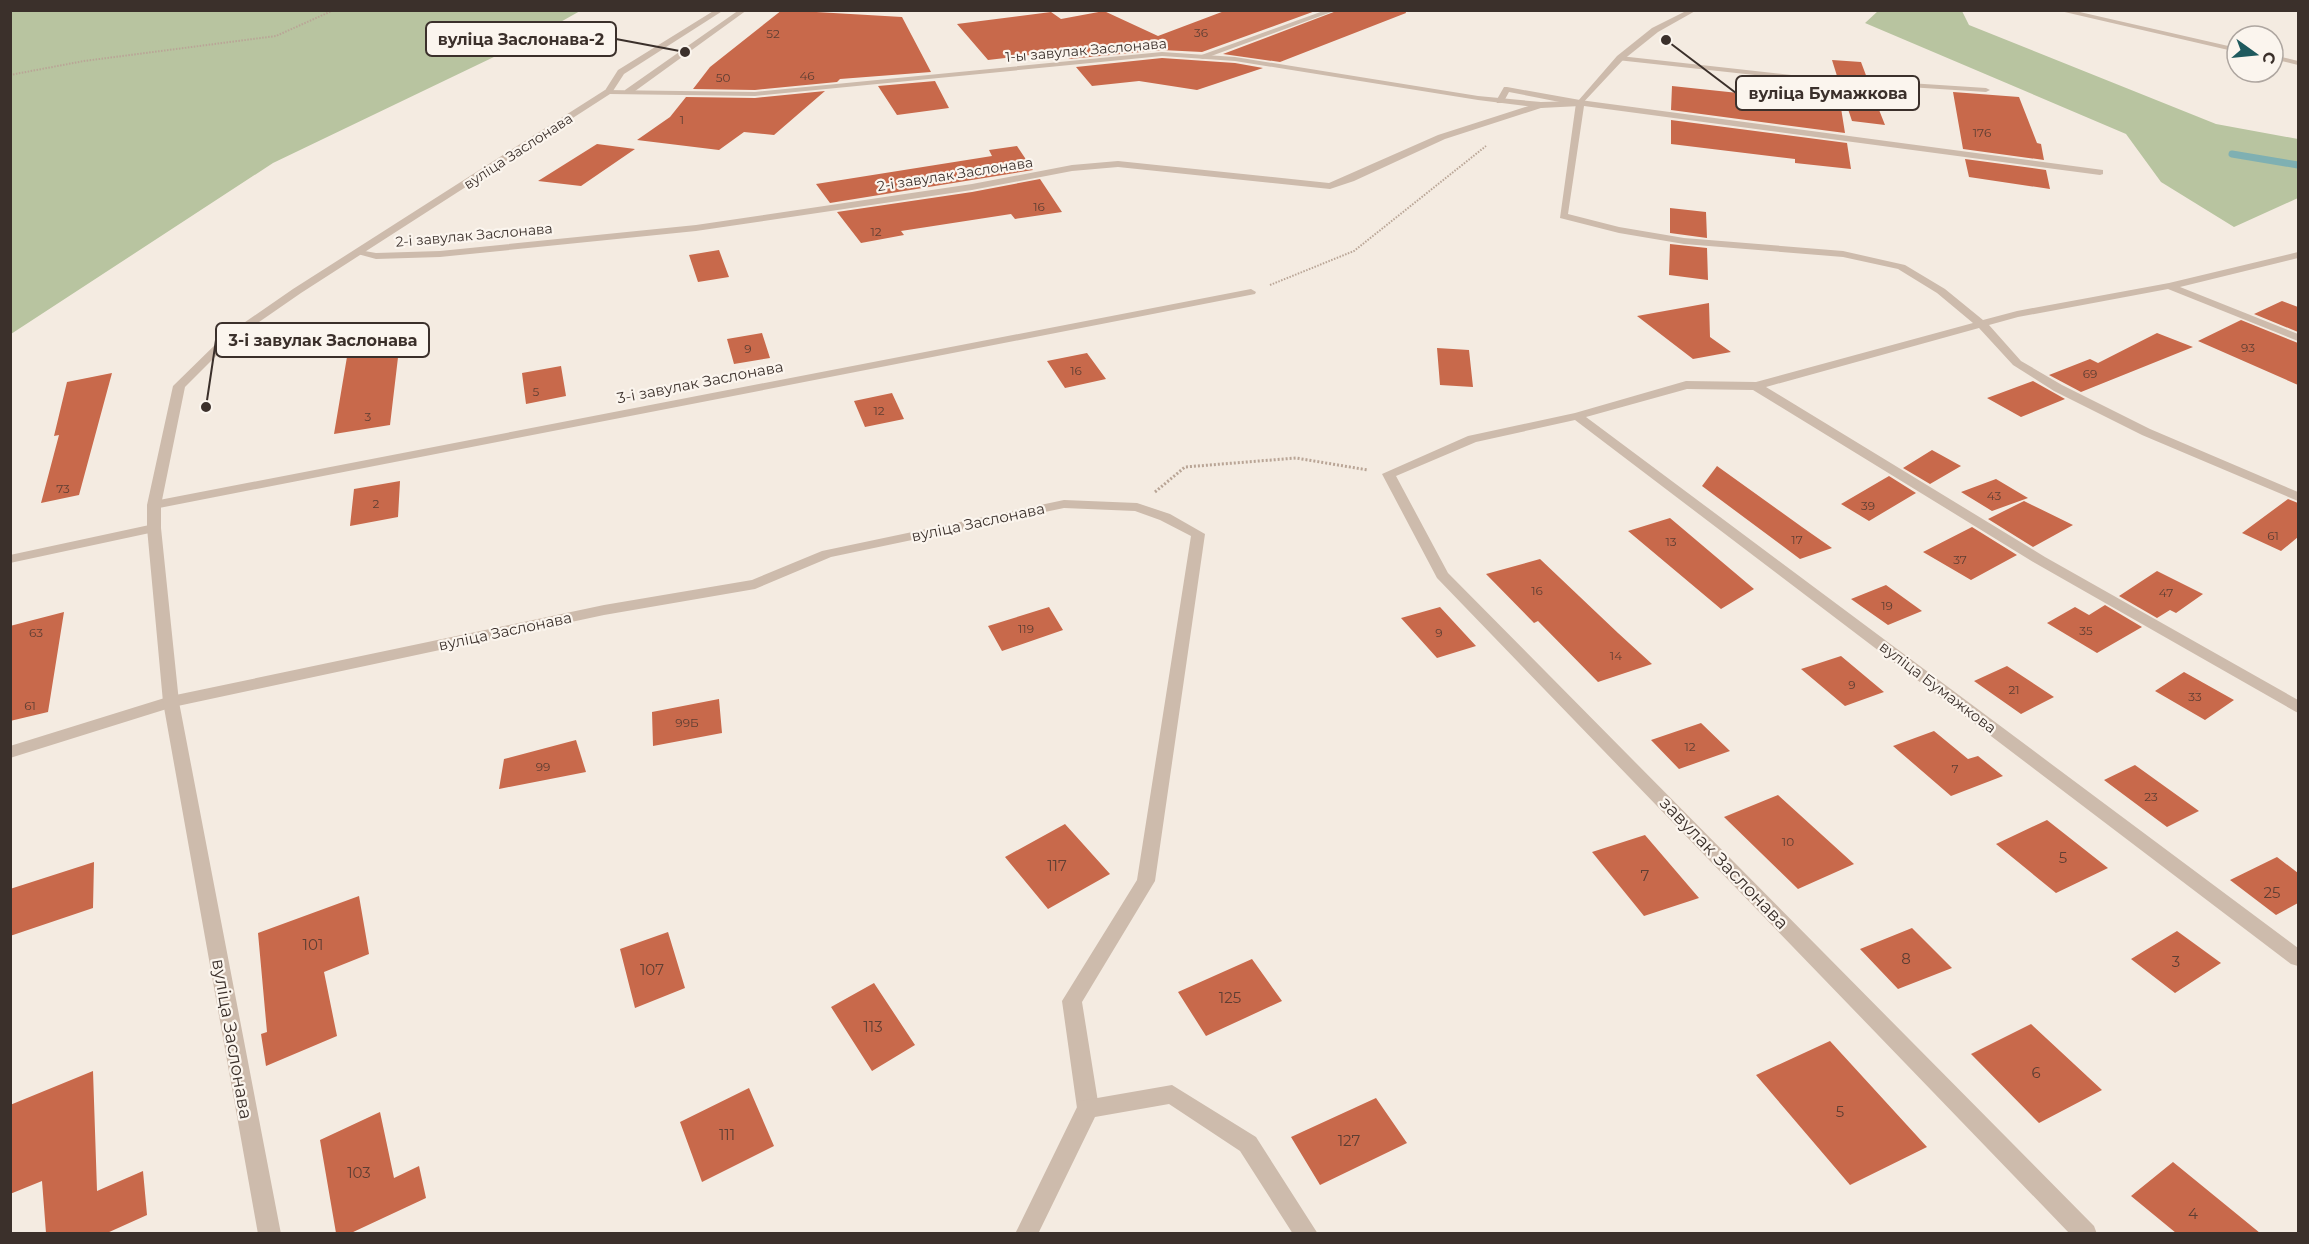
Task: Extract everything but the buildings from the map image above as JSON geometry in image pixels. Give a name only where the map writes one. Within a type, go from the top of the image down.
[{"type":"street","points":[[608,92],[621,72],[690,27],[721,10]]},
{"type":"street","points":[[608,92],[628,92],[744,10]]},
{"type":"street","points":[[1200,57],[1334,10]]},
{"type":"street","points":[[1694,10],[1655,30],[1620,58],[1580,103],[1563,216],[1619,230],[1684,241],[1843,254],[1901,267],[1941,291],[1983,325],[2017,363],[2058,388],[2146,432],[2298,497]]},
{"type":"street","points":[[2059,10],[2225,47]]},
{"type":"street","name":"1-ы завулак Заслонава","points":[[628,92],[755,94],[1162,54],[1235,59],[1500,101],[1541,105],[1580,103]]},
{"type":"street","points":[[1620,58],[1800,78],[1986,90]]},
{"type":"street","points":[[2289,61],[2298,58]]},
{"type":"street","points":[[2285,60],[2298,63]]},
{"type":"street","points":[[1500,101],[1507,89],[1580,103],[2100,172]]},
{"type":"street","name":"вуліца Заслонава","points":[[270,1233],[171,702],[154,528],[154,505],[179,386],[226,339],[608,92]]},
{"type":"street","name":"2-і завулак Заслонава","points":[[359,253],[376,256],[440,254],[696,228],[972,187],[1072,168],[1106,165],[1330,186],[1353,180],[1380,162],[1453,131],[1541,105]]},
{"type":"street","points":[[1389,474],[1472,439],[1577,416],[1686,385],[1756,386],[2017,314],[2169,286],[2298,255]]},
{"type":"street","points":[[2169,286],[2298,338]]},
{"type":"street","name":"3-і завулак Заслонава","points":[[154,505],[1251,292]]},
{"type":"street","points":[[1756,386],[2040,560],[2298,706]]},
{"type":"street","name":"вуліца Бумажкова","points":[[1577,416],[2298,958]]},
{"type":"street","name":"завулак Заслонава","points":[[1389,474],[1442,575],[2086,1233]]},
{"type":"street","name":"вуліца Заслонава","points":[[171,702],[604,610],[755,584],[827,554],[1064,504],[1137,507],[1165,517],[1198,534],[1146,881],[1072,1001],[1088,1108]]},
{"type":"street","points":[[10,559],[154,528]]},
{"type":"street","points":[[10,752],[171,702]]},
{"type":"street","points":[[1026,1233],[1088,1108],[1172,1094],[1248,1144],[1307,1233]]},
{"type":"path","points":[[10,75],[84,61],[276,36],[334,10]]},
{"type":"path","points":[[1251,292],[1354,251],[1498,136],[1487,121]]},
{"type":"path","points":[[1137,507],[1185,466],[1296,458],[1389,474]]},
{"type":"green space","points":[[11,10],[580,11],[525,42],[273,163],[11,334]]},
{"type":"green space","points":[[1878,11],[1962,11],[1969,25],[2216,124],[2298,139],[2298,198],[2234,227],[2161,182],[2126,134],[1865,23]]},
{"type":"waterway","points":[[2232,154],[2298,165]]},
{"type":"place","name":"вуліца Бумажкова","points":[[1666,40]]},
{"type":"place","name":"вуліца Заслонава-2","points":[[685,52]]},
{"type":"place","name":"3-і завулак Заслонава","points":[[206,407]]}]
